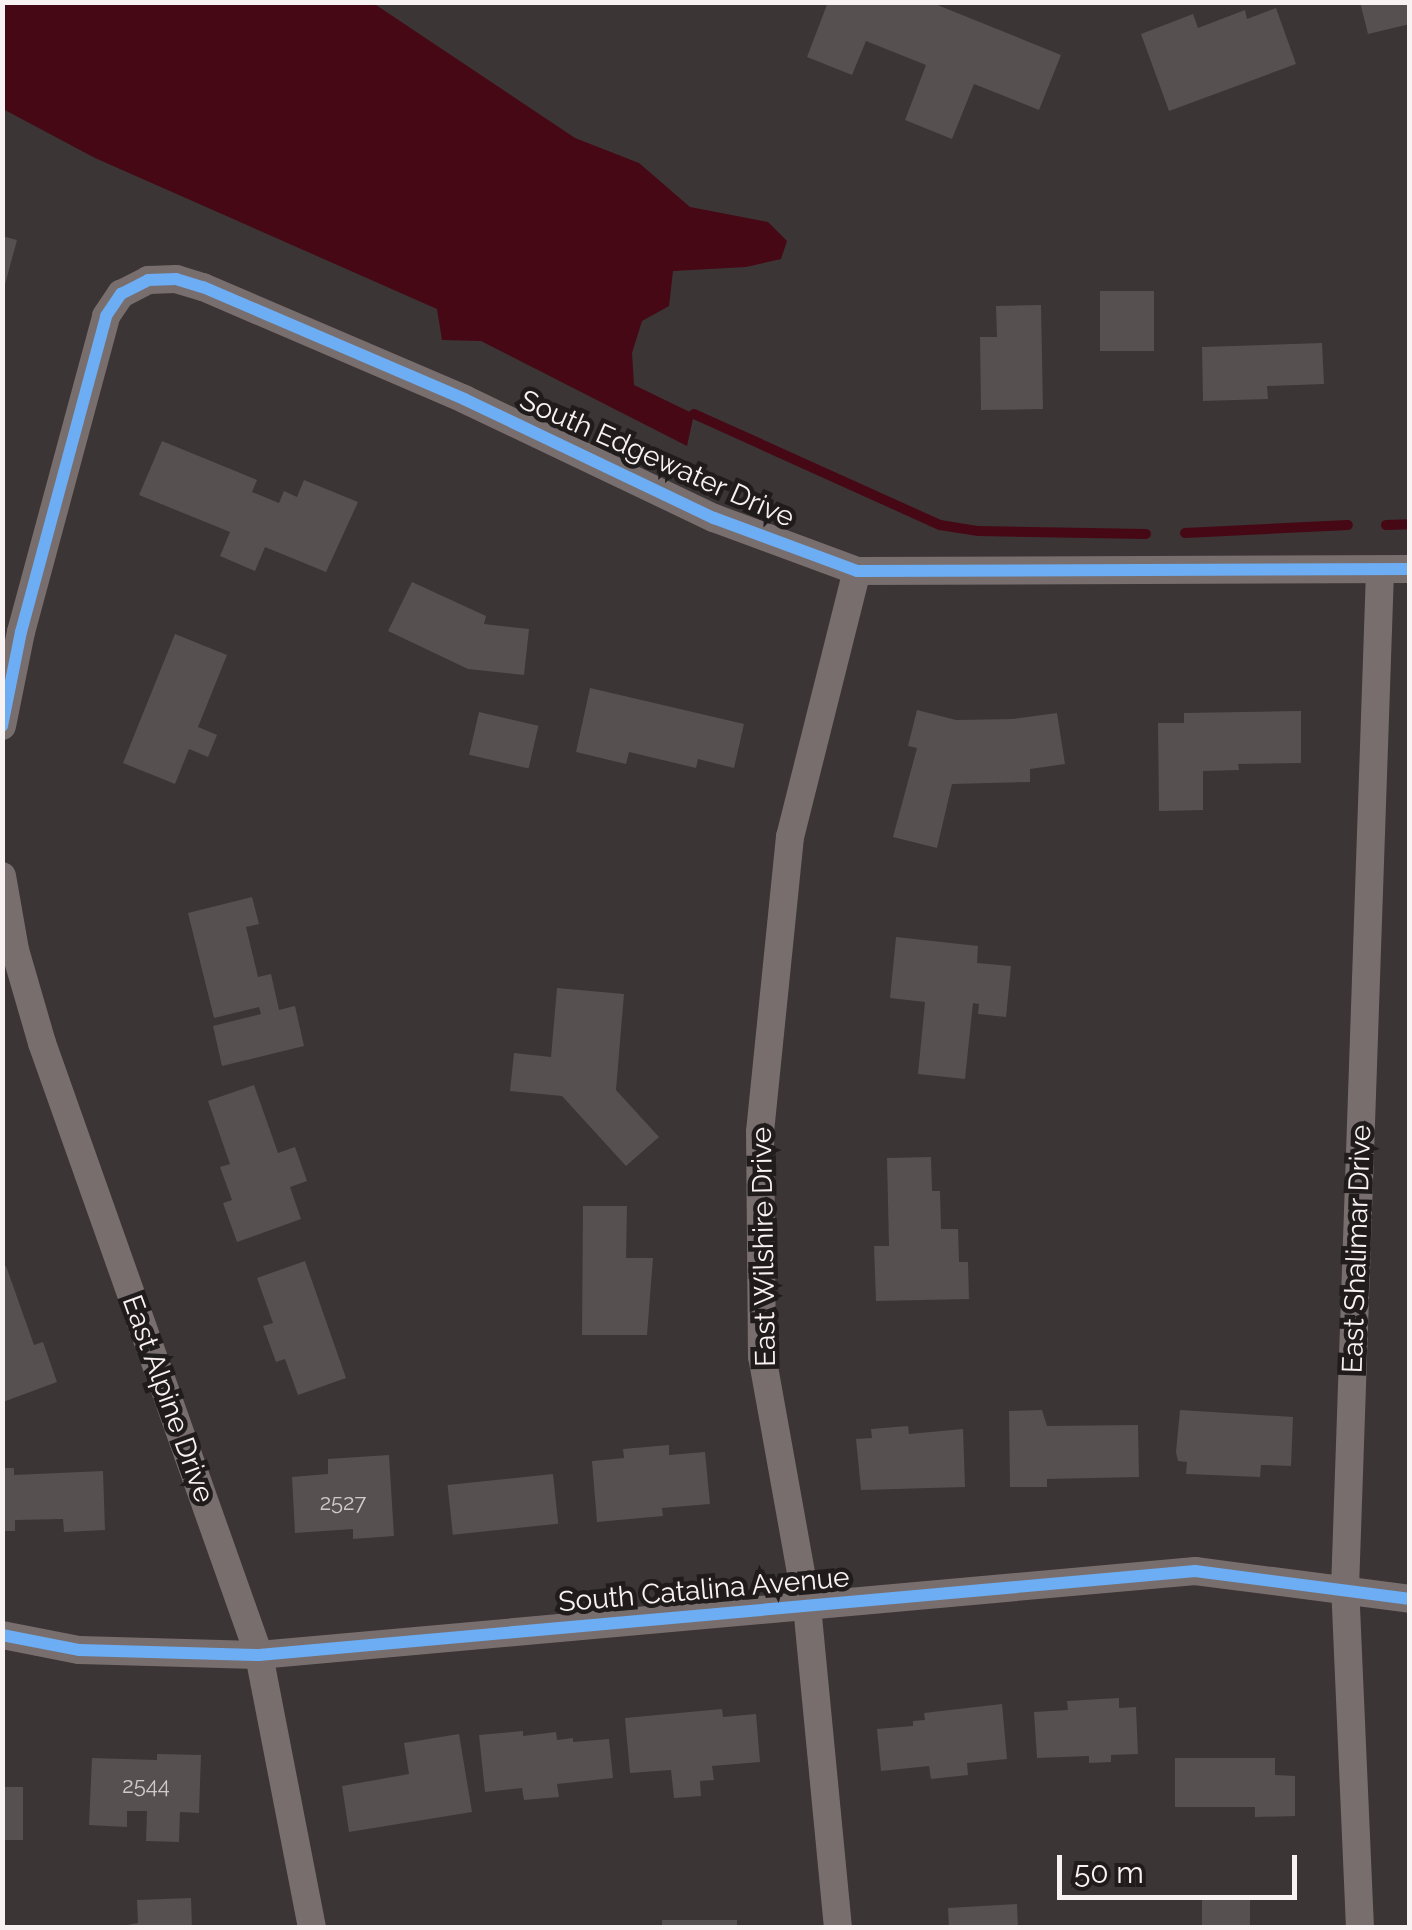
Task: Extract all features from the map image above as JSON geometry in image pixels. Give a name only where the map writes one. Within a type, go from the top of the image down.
[{"type":"street","name":"South Edgewater Drive","points":[[2,726],[21,632],[106,316],[122,294],[148,280],[176,280],[203,286],[464,399],[714,518],[857,571],[1410,570]]},
{"type":"street","name":"East Shalimar Drive","points":[[1360,1928],[1346,1589],[1380,570]]},
{"type":"street","name":"East Wilshire Drive","points":[[838,1928],[807,1606],[762,1356],[760,1132],[790,837],[857,571]]},
{"type":"street","name":"East Alpine Drive","points":[[2,876],[15,950],[42,1043],[259,1655],[312,1928]]},
{"type":"street","name":"South Catalina Avenue","points":[[2,1636],[79,1650],[259,1655],[1194,1571],[1410,1598]]},
{"type":"shaded area","points":[[2,3],[373,3],[575,138],[639,163],[690,207],[768,222],[787,241],[781,259],[746,267],[673,271],[669,306],[642,321],[632,353],[634,385],[694,414],[687,446],[481,341],[442,340],[437,309],[95,158],[3,109]]},
{"type":"building","points":[[828,2],[930,2],[1061,55],[1039,110],[974,84],[952,139],[905,120],[926,65],[866,41],[852,75],[807,57]]},
{"type":"building","points":[[1360,2],[1410,2],[1410,24],[1368,34]]},
{"type":"building","points":[[1276,8],[1296,64],[1169,111],[1141,34],[1193,14],[1198,28],[1245,10],[1247,19]]},
{"type":"building","points":[[2,236],[17,240],[4,288],[2,287]]},
{"type":"building","points":[[1100,291],[1154,291],[1154,351],[1100,351]]},
{"type":"building","points":[[1041,305],[1043,409],[981,410],[980,337],[997,337],[996,306]]},
{"type":"building","points":[[1322,343],[1324,384],[1267,386],[1268,399],[1203,401],[1202,347]]},
{"type":"building","points":[[162,441],[257,480],[252,492],[279,503],[284,491],[297,497],[304,480],[358,502],[326,572],[265,547],[255,571],[220,556],[230,532],[139,495]]},
{"type":"building","points":[[412,582],[486,616],[484,624],[529,629],[524,675],[468,669],[388,631]]},
{"type":"building","points":[[175,634],[227,655],[198,727],[217,735],[208,757],[189,749],[175,784],[123,763]]},
{"type":"building","points":[[590,688],[744,724],[734,768],[698,759],[696,768],[629,752],[626,764],[576,752]]},
{"type":"building","points":[[917,710],[956,720],[1057,713],[1065,764],[1030,769],[1030,782],[952,784],[937,848],[893,837],[917,748],[908,746]]},
{"type":"building","points":[[1301,711],[1301,763],[1238,764],[1239,770],[1203,771],[1203,810],[1159,811],[1158,723],[1184,723],[1184,713]]},
{"type":"building","points":[[479,712],[538,726],[529,769],[469,755]]},
{"type":"building","points":[[252,897],[259,924],[246,927],[258,977],[271,974],[279,1010],[295,1006],[304,1046],[222,1066],[213,1026],[261,1014],[259,1007],[214,1018],[188,913]]},
{"type":"building","points":[[896,937],[978,946],[977,963],[1011,966],[1006,1017],[978,1014],[979,1004],[973,1003],[965,1079],[918,1074],[925,1002],[890,998]]},
{"type":"building","points":[[557,988],[624,994],[616,1090],[659,1137],[626,1166],[562,1096],[510,1091],[514,1053],[551,1057]]},
{"type":"building","points":[[254,1085],[278,1153],[295,1147],[307,1181],[290,1187],[301,1219],[237,1242],[223,1203],[232,1200],[220,1167],[230,1164],[208,1101]]},
{"type":"building","points":[[931,1157],[932,1191],[940,1191],[941,1229],[958,1229],[959,1262],[968,1262],[969,1299],[876,1301],[874,1246],[889,1246],[887,1158]]},
{"type":"building","points":[[583,1206],[627,1206],[626,1258],[653,1258],[647,1335],[582,1335]]},
{"type":"building","points":[[305,1261],[346,1378],[298,1395],[285,1359],[276,1362],[263,1326],[273,1323],[257,1278]]},
{"type":"building","points":[[6,1266],[34,1345],[43,1342],[57,1382],[3,1402],[3,1267]]},
{"type":"building","points":[[1042,1410],[1047,1426],[1138,1425],[1139,1477],[1047,1479],[1047,1487],[1010,1487],[1009,1411]]},
{"type":"building","points":[[1180,1410],[1293,1417],[1291,1466],[1261,1465],[1260,1477],[1186,1474],[1187,1462],[1178,1461],[1176,1452]]},
{"type":"building","points":[[908,1426],[909,1434],[963,1429],[965,1487],[861,1490],[856,1439],[872,1438],[871,1429]]},
{"type":"building","points":[[669,1445],[669,1455],[705,1452],[710,1504],[662,1508],[663,1516],[597,1522],[592,1461],[624,1458],[623,1449]]},
{"type":"building","points":[[389,1455],[394,1536],[353,1539],[353,1529],[295,1533],[292,1477],[328,1474],[328,1459]]},
{"type":"building","points":[[2,1468],[14,1468],[14,1475],[103,1471],[105,1530],[64,1532],[63,1519],[15,1520],[15,1531],[2,1531]]},
{"type":"building","points":[[553,1474],[558,1524],[453,1535],[448,1485]]},
{"type":"building","points":[[1119,1698],[1119,1708],[1136,1707],[1138,1754],[1111,1755],[1111,1762],[1089,1763],[1089,1756],[1037,1758],[1034,1712],[1068,1710],[1067,1701]]},
{"type":"building","points":[[1002,1704],[1007,1759],[967,1763],[968,1775],[931,1779],[929,1766],[881,1771],[877,1729],[913,1726],[913,1721],[925,1720],[924,1713]]},
{"type":"building","points":[[722,1709],[723,1717],[756,1714],[760,1762],[712,1766],[714,1780],[700,1781],[701,1796],[674,1798],[671,1770],[630,1773],[625,1718]]},
{"type":"building","points":[[523,1731],[523,1736],[556,1732],[557,1740],[573,1738],[573,1742],[609,1739],[613,1778],[557,1784],[559,1797],[524,1800],[522,1788],[485,1792],[479,1735]]},
{"type":"building","points":[[459,1734],[472,1812],[349,1832],[342,1786],[409,1774],[404,1743]]},
{"type":"building","points":[[157,1754],[201,1755],[199,1813],[180,1812],[179,1842],[146,1841],[147,1811],[127,1811],[127,1827],[89,1825],[92,1758],[157,1760]]},
{"type":"building","points":[[1175,1758],[1275,1758],[1275,1775],[1295,1776],[1295,1816],[1255,1817],[1255,1807],[1175,1807]]},
{"type":"building","points":[[2,1787],[23,1787],[23,1840],[2,1840]]},
{"type":"building","points":[[1202,1895],[1250,1895],[1250,1928],[1202,1928]]},
{"type":"building","points":[[191,1898],[192,1928],[111,1928],[138,1923],[137,1900]]},
{"type":"building","points":[[1017,1904],[1018,1928],[949,1928],[948,1908]]},
{"type":"building","points":[[662,1920],[737,1920],[737,1928],[662,1928]]},
{"type":"waterway","points":[[694,414],[940,525],[979,531],[1146,534]]},
{"type":"waterway","points":[[1386,525],[1410,524]]},
{"type":"waterway","points":[[1185,533],[1348,525]]},
{"type":"cycle path","points":[[2,726],[21,632],[106,316],[121,294],[148,280],[176,279],[203,287],[464,399],[714,518],[857,571],[1410,569]]},
{"type":"cycle path","points":[[2,1635],[79,1650],[259,1655],[1195,1571],[1410,1599]]}]
